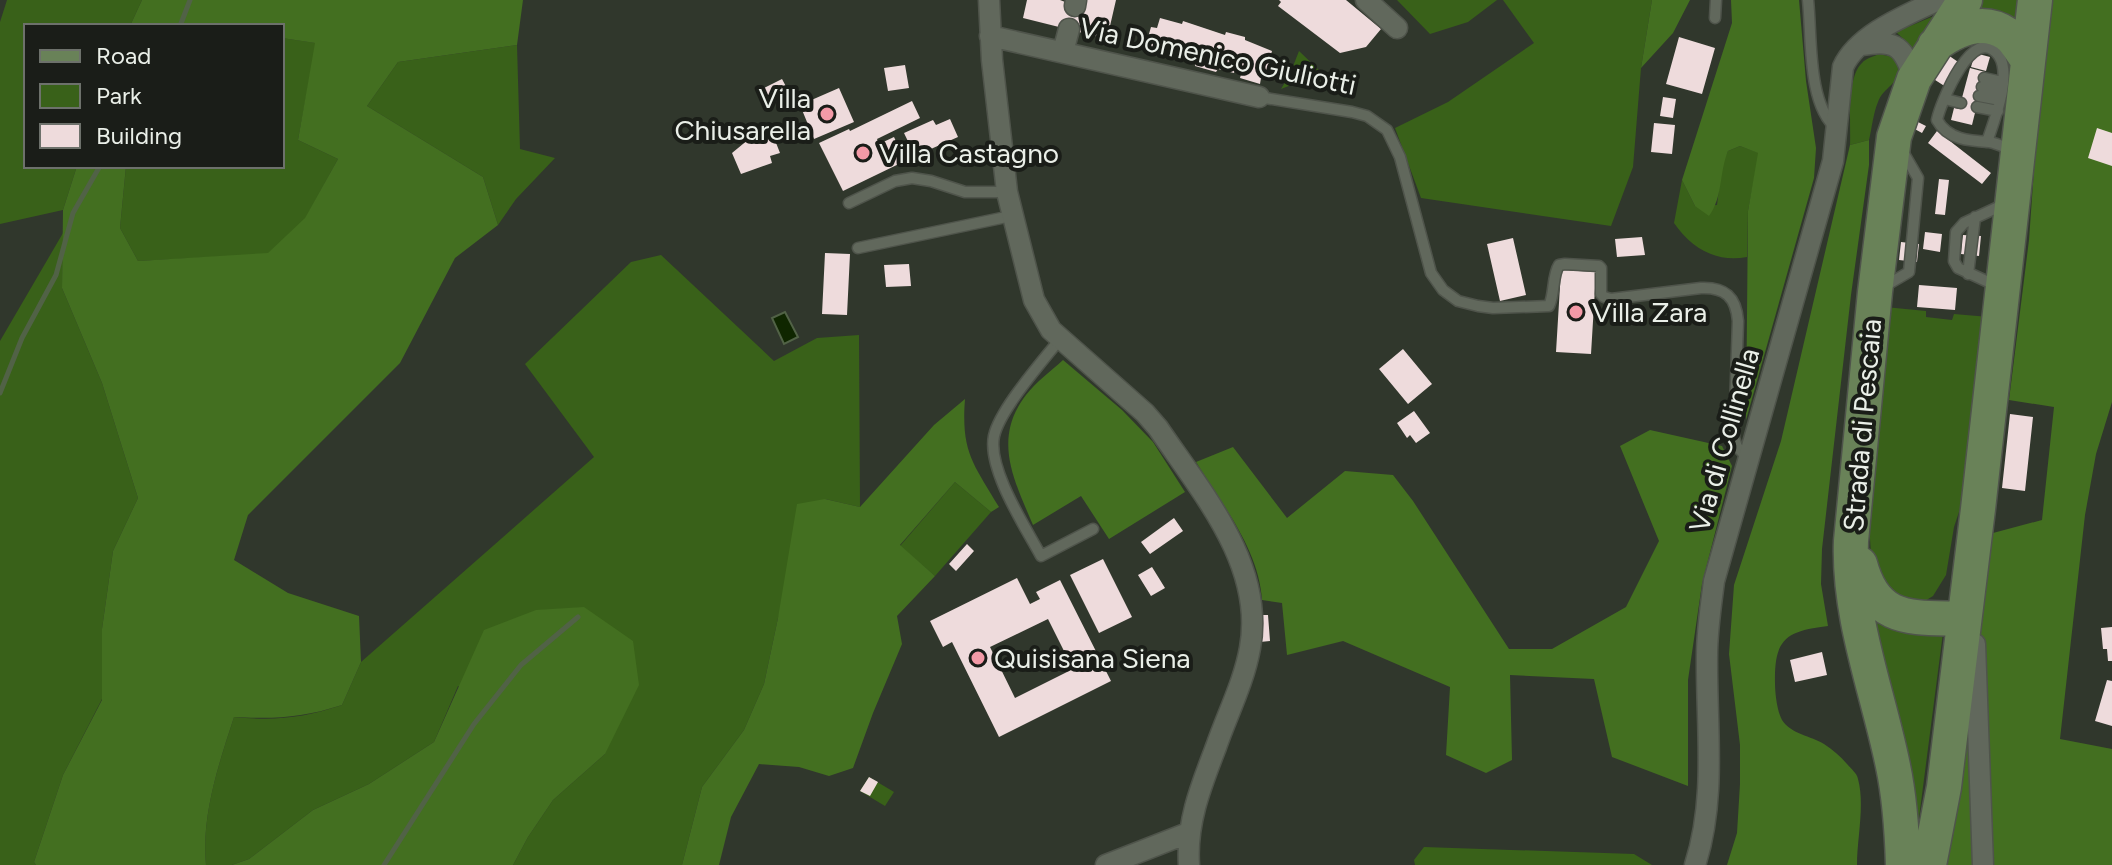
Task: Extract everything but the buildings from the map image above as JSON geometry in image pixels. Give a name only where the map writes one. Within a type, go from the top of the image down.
[{"type":"main road","points":[[1929,865],[1944,787],[2011,202],[2002,147],[2006,80],[2035,0]]},
{"type":"main road","points":[[1953,4],[1991,20],[2006,80]]},
{"type":"main road","name":"Strada di Pescaia","points":[[1903,865],[1898,791],[1856,612],[1851,541],[1875,292],[1894,137],[1914,79],[1953,4]]},
{"type":"main road","points":[[1933,47],[1950,34],[1969,27],[1986,26],[2006,80]]},
{"type":"main road","points":[[1890,611],[1927,611],[1942,602],[1952,588],[1964,532],[1978,509]]},
{"type":"main road","points":[[1851,541],[1871,592],[1881,605],[1890,611],[1923,617],[1964,619]]},
{"type":"street","points":[[989,0],[1007,192],[1034,300],[1047,325],[1060,339],[1158,428],[1232,543],[1248,581],[1252,619],[1249,651],[1188,833],[1189,865]]},
{"type":"street","points":[[1366,0],[1397,28]]},
{"type":"street","name":"Via di Collinella","points":[[1695,865],[1705,827],[1708,796],[1707,651],[1714,581],[1830,174],[1838,131],[1843,67],[1849,55],[1877,32],[1916,11],[1953,4]]},
{"type":"street","points":[[1063,52],[1069,29]]},
{"type":"street","name":"Via Domenico Giuliotti","points":[[990,36],[1259,97]]},
{"type":"street","points":[[1863,45],[1881,43],[1899,48],[1907,59],[1914,79]]},
{"type":"street","points":[[1964,619],[1973,629],[1975,650],[1983,865]]},
{"type":"street","points":[[1106,865],[1188,833]]},
{"type":"lane","points":[[1715,18],[1716,0]]},
{"type":"lane","points":[[1808,0],[1815,91],[1824,117],[1838,131]]},
{"type":"lane","points":[[1987,49],[1998,55],[2006,80],[2002,147],[1965,140],[1941,127],[1938,117],[1958,87],[1971,53],[1987,49]]},
{"type":"lane","points":[[2006,80],[1980,92],[2006,80]]},
{"type":"lane","name":"Via Domenico Giuliotti","points":[[1259,97],[1352,112],[1367,116],[1387,130],[1400,157],[1431,273],[1443,290],[1458,301],[1493,308],[1549,306],[1554,296],[1556,269],[1565,264],[1599,266],[1601,294],[1611,299],[1701,288],[1725,291],[1737,310],[1738,321],[1734,438],[1737,447],[1748,458]]},
{"type":"lane","points":[[849,203],[895,181],[912,178],[965,192],[1007,192]]},
{"type":"lane","points":[[2002,288],[1958,268],[1954,261],[1956,232],[1960,225],[2011,202]]},
{"type":"lane","points":[[858,248],[1011,216]]},
{"type":"lane","points":[[1968,274],[1975,217]]},
{"type":"lane","points":[[1060,339],[1002,419],[993,440],[995,455],[1007,493],[1041,556],[1093,529]]},
{"type":"green space","points":[[7,0],[142,0],[131,24],[24,24],[24,168],[76,168],[63,210],[0,224],[0,22]]},
{"type":"green space","points":[[142,0],[523,0],[517,45],[398,62],[367,106],[483,177],[498,225],[455,258],[400,363],[248,515],[234,560],[288,593],[359,616],[361,662],[342,705],[288,717],[234,717],[209,809],[206,865],[36,865],[34,862],[63,775],[102,700],[102,629],[113,551],[138,498],[102,383],[62,288],[63,210],[76,168],[126,168],[120,228],[138,261],[268,253],[305,218],[338,159],[298,140],[315,43],[284,38],[284,24],[131,24]]},
{"type":"green space","points":[[1397,0],[1497,0],[1468,22],[1430,34]]},
{"type":"green space","points":[[1503,0],[1652,0],[1641,68],[1633,167],[1611,226],[1421,198],[1395,128],[1448,102],[1534,43]]},
{"type":"green space","points":[[1652,0],[1690,0],[1673,33],[1641,68]]},
{"type":"green space","points":[[1731,0],[1799,0],[1816,148],[1814,178],[1746,420],[1748,211],[1758,153],[1740,146],[1728,151],[1717,201],[1709,216],[1695,206],[1682,180],[1732,23]]},
{"type":"green space","points":[[1978,0],[2024,0],[2020,23],[1975,10]]},
{"type":"green space","points":[[2052,0],[2112,0],[2112,402],[2096,454],[2085,515],[2060,739],[2112,749],[2112,865],[1946,865],[1993,533],[2042,520],[2054,407],[2009,400],[2029,240],[2038,113]]},
{"type":"green space","points":[[1934,16],[1938,18],[1915,50],[1896,32]]},
{"type":"green space","points":[[284,38],[316,43],[298,140],[338,159],[305,219],[268,254],[138,261],[120,228],[126,168],[284,168]]},
{"type":"green space","points":[[517,45],[520,149],[555,158],[516,199],[498,225],[483,177],[367,106],[398,62]]},
{"type":"green space","points":[[1299,51],[1322,73],[1281,89],[1290,74]]},
{"type":"green space","points":[[1879,54],[1897,58],[1900,72],[1878,102],[1869,140],[1850,145],[1850,102],[1854,79],[1864,61]]},
{"type":"green space","points":[[1869,140],[1869,165],[1822,549],[1821,584],[1828,626],[1802,631],[1785,640],[1775,668],[1776,697],[1782,720],[1796,732],[1827,746],[1842,758],[1857,777],[1861,811],[1857,865],[1727,865],[1737,833],[1740,784],[1740,745],[1729,654],[1734,585],[1781,441],[1850,145]]},
{"type":"green space","points":[[1740,146],[1759,153],[1748,211],[1747,257],[1725,258],[1696,246],[1674,223],[1682,180],[1695,206],[1717,205],[1722,164],[1728,151]]},
{"type":"green space","points":[[63,233],[62,288],[102,383],[138,498],[113,551],[102,629],[102,699],[63,775],[34,862],[36,865],[0,865],[0,341]]},
{"type":"green space","points":[[661,255],[774,361],[817,338],[859,335],[860,507],[825,499],[778,618],[764,684],[744,730],[702,787],[682,865],[513,865],[553,800],[605,754],[458,686],[434,742],[369,784],[313,810],[249,859],[232,865],[206,865],[209,809],[234,717],[289,717],[342,705],[361,662],[594,457],[525,364],[631,262]]},
{"type":"green space","points":[[1885,307],[1926,311],[1926,317],[1952,320],[1954,314],[1989,317],[1970,479],[1954,527],[1946,575],[1933,596],[1920,604],[1907,606],[1872,572],[1868,505]]},
{"type":"green space","points":[[1063,360],[1122,410],[1153,442],[1185,492],[1109,539],[1081,496],[1033,525],[1013,476],[1008,444],[1016,411],[1030,390]]},
{"type":"green space","points":[[965,399],[967,445],[999,507],[991,512],[955,482],[900,545],[935,576],[897,616],[902,644],[853,768],[829,776],[799,767],[759,764],[731,817],[719,865],[682,865],[702,787],[744,730],[764,684],[797,504],[825,499],[860,507],[934,425]]},
{"type":"green space","points":[[1650,430],[1722,446],[1732,466],[1702,584],[1688,680],[1688,786],[1612,757],[1594,679],[1510,675],[1512,760],[1486,773],[1446,755],[1450,687],[1343,641],[1287,655],[1282,603],[1262,600],[1247,545],[1196,462],[1233,447],[1287,518],[1345,471],[1393,475],[1509,649],[1552,649],[1626,607],[1659,541],[1620,446]]},
{"type":"green space","points":[[955,482],[991,512],[935,576],[900,546]]},
{"type":"green space","points":[[1871,606],[1944,625],[1916,841]]},
{"type":"green space","points":[[584,607],[633,641],[639,685],[605,754],[553,800],[513,865],[232,865],[249,859],[313,810],[369,784],[434,742],[484,630],[536,610]]},
{"type":"green space","points":[[869,777],[894,792],[885,806],[860,791]]},
{"type":"green space","points":[[1424,847],[1634,854],[1652,865],[1415,865],[1414,860]]},
{"type":"shaded area","points":[[785,312],[798,337],[784,344],[772,318]]},
{"type":"waterway","points":[[181,24],[190,0]]},
{"type":"waterway","points":[[0,393],[22,338],[56,275],[73,213],[99,168]]},
{"type":"waterway","points":[[384,865],[474,724],[521,665],[578,617]]},
{"type":"place","name":"Villa Chiusarella","points":[[827,114]]},
{"type":"place","name":"Villa Castagno","points":[[863,153]]},
{"type":"place","name":"Villa Zara","points":[[1576,312]]},
{"type":"place","name":"Quisisana Siena","points":[[978,658]]}]
